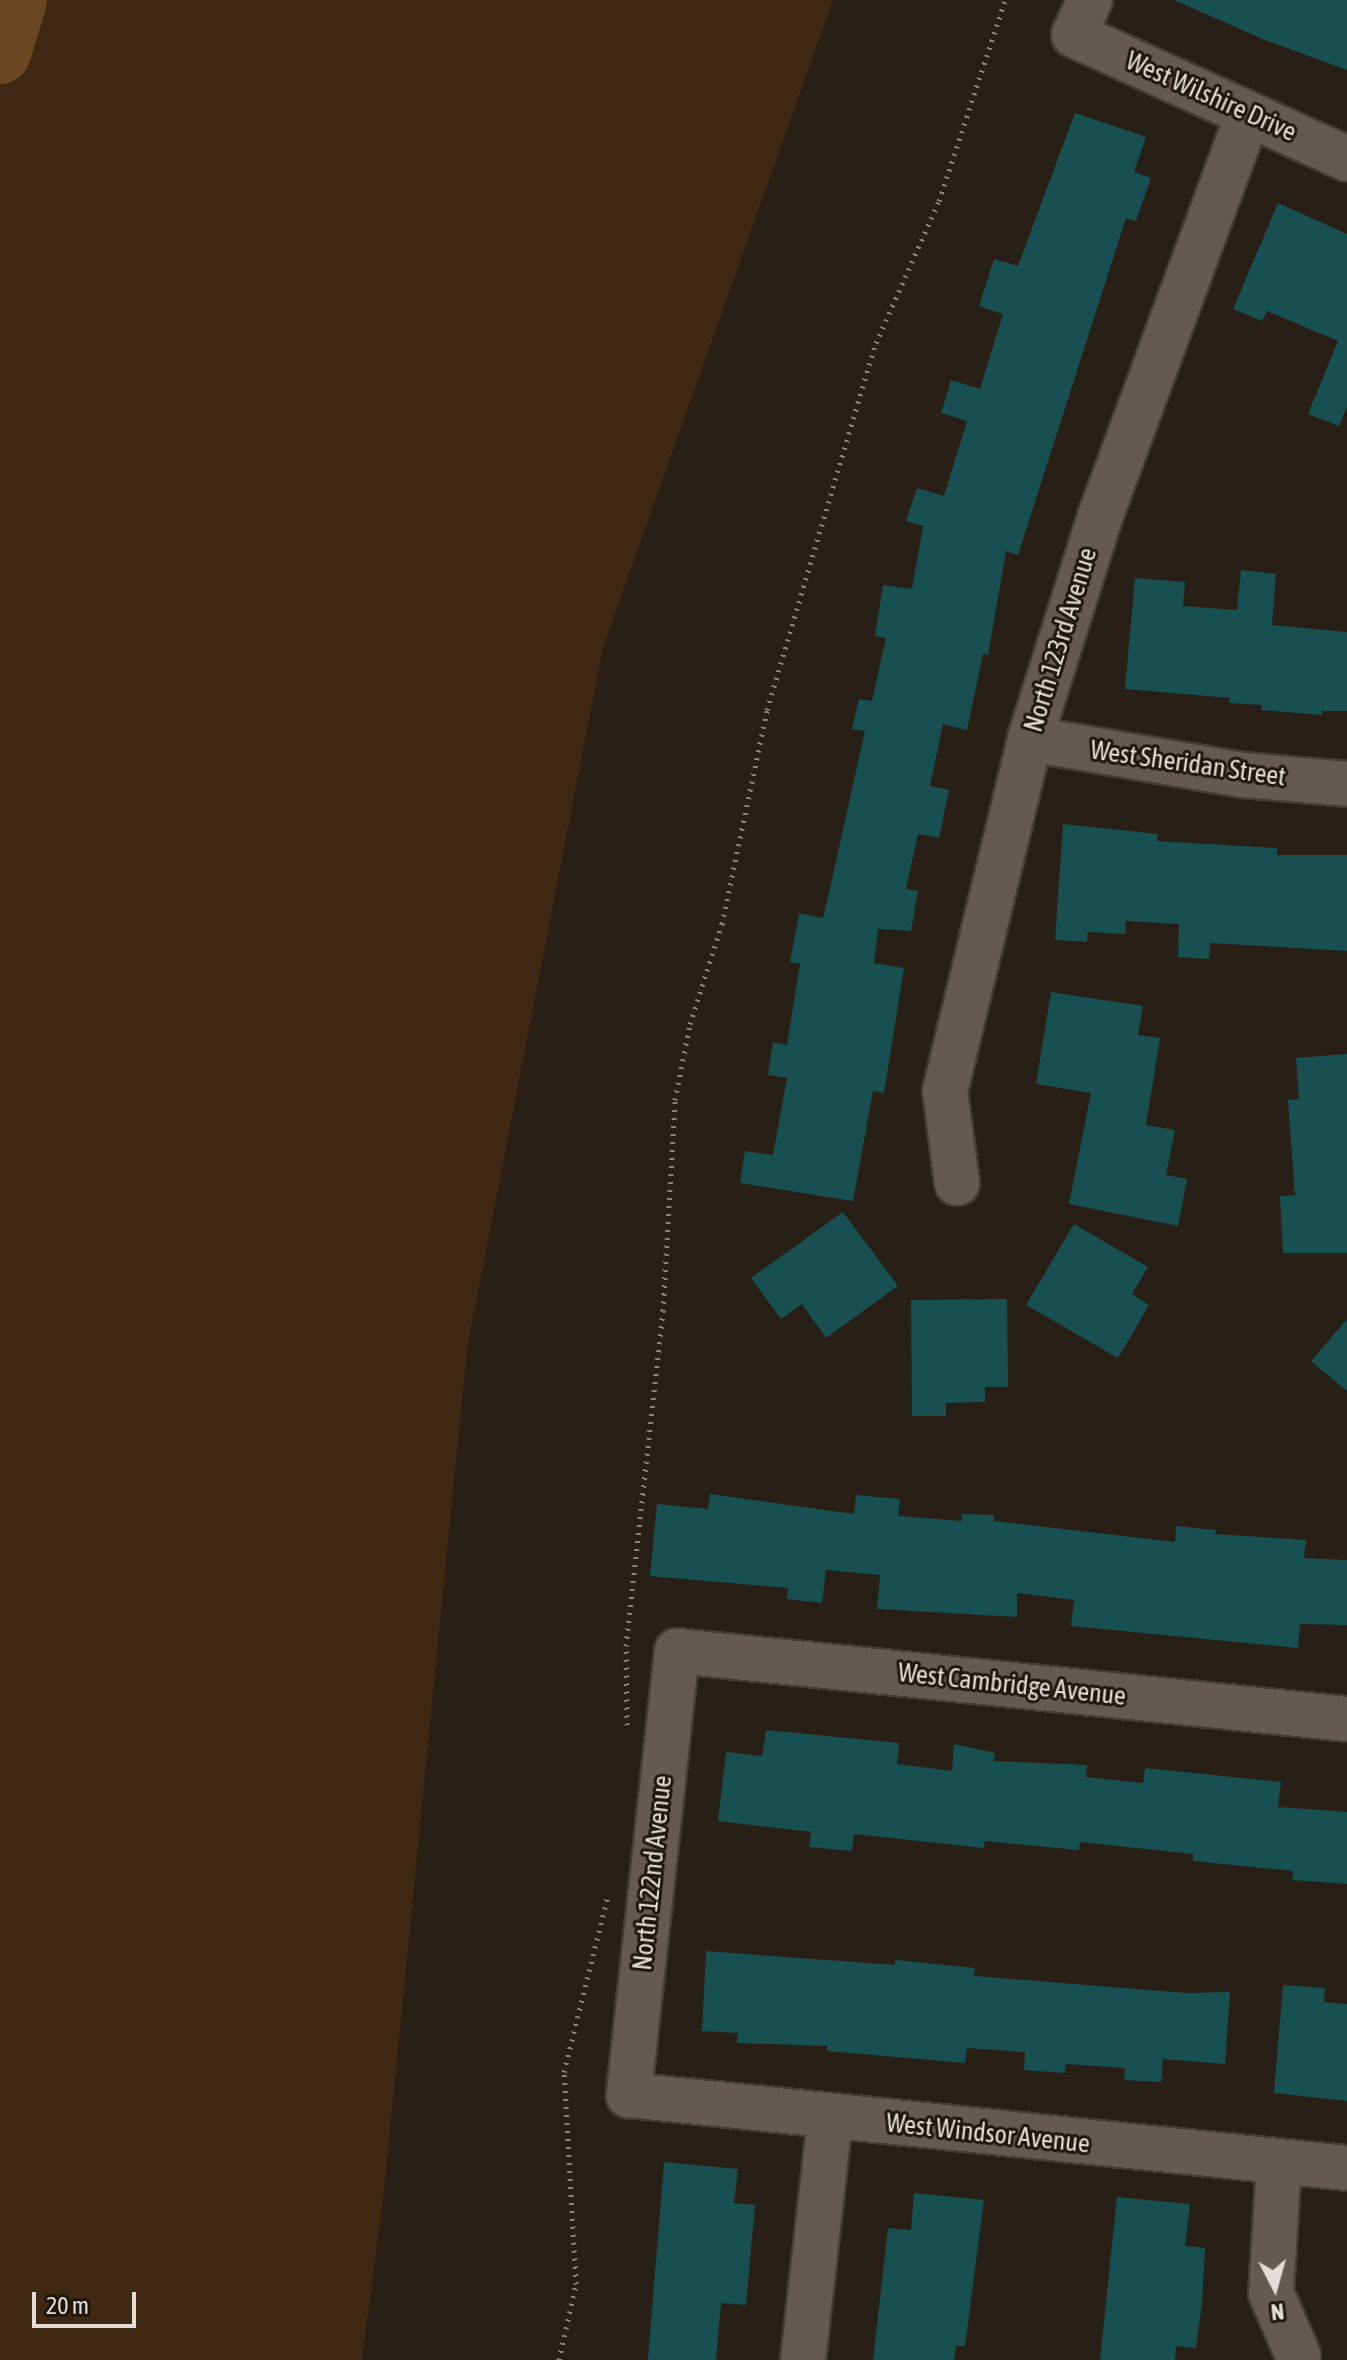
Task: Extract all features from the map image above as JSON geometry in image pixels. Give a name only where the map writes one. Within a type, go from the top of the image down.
[{"type":"street","name":"West Wilshire Drive","points":[[1082,18],[1248,114],[1347,159]]},
{"type":"street","name":"North 123rd Avenue","points":[[957,1183],[945,1091],[1030,739],[1100,517],[1248,114]]},
{"type":"street","name":"West Sheridan Street","points":[[1030,739],[1243,775],[1347,784]]},
{"type":"street","name":"West Cambridge Avenue","points":[[677,1651],[1347,1719]]},
{"type":"street","name":"North 122nd Avenue","points":[[629,2095],[677,1651]]},
{"type":"street","name":"West Windsor Avenue","points":[[629,2095],[830,2118],[1347,2168]]},
{"type":"street","points":[[803,2360],[830,2118]]},
{"type":"street","points":[[1279,2163],[1271,2293],[1298,2355]]},
{"type":"path","points":[[627,1737],[626,1646],[669,1249],[675,1100],[690,1024],[722,924],[767,710],[871,358],[939,201],[1005,0]]},
{"type":"path","points":[[559,2360],[576,2284],[564,2072],[610,1889]]},
{"type":"shaded area","points":[[0,0],[833,0],[603,647],[467,1349],[384,2191],[362,2360],[0,2360]]},
{"type":"building","points":[[1174,0],[1347,0],[1347,70],[1265,40]]},
{"type":"building","points":[[1075,113],[1146,137],[1134,172],[1151,178],[1136,221],[1126,218],[1018,555],[1006,551],[988,655],[983,654],[967,730],[943,724],[930,786],[949,790],[939,838],[918,834],[906,889],[918,891],[911,931],[878,929],[874,963],[904,968],[884,1093],[873,1091],[853,1201],[740,1183],[745,1151],[773,1155],[787,1078],[768,1075],[773,1042],[787,1045],[800,964],[790,962],[799,913],[823,918],[865,731],[852,729],[859,699],[872,701],[886,638],[875,636],[883,585],[912,589],[923,526],[906,521],[917,488],[944,496],[967,421],[941,413],[951,380],[980,389],[1003,314],[979,306],[994,259],[1018,266]]},
{"type":"building","points":[[1278,203],[1347,234],[1347,407],[1339,426],[1308,414],[1338,341],[1267,311],[1262,321],[1233,309]]},
{"type":"building","points":[[1241,570],[1276,574],[1272,625],[1347,632],[1347,711],[1322,711],[1322,715],[1261,710],[1262,705],[1229,703],[1230,698],[1125,689],[1135,578],[1185,582],[1183,606],[1237,610]]},
{"type":"building","points":[[1063,824],[1158,834],[1157,841],[1277,848],[1277,855],[1347,855],[1347,951],[1210,943],[1209,959],[1178,957],[1179,924],[1126,921],[1125,934],[1088,932],[1087,942],[1055,940]]},
{"type":"building","points":[[1051,992],[1143,1006],[1138,1035],[1160,1038],[1146,1125],[1175,1130],[1166,1175],[1187,1179],[1178,1226],[1069,1204],[1091,1093],[1036,1084]]},
{"type":"building","points":[[1347,1054],[1347,1253],[1283,1253],[1280,1196],[1295,1195],[1288,1100],[1299,1099],[1296,1058]]},
{"type":"building","points":[[843,1212],[898,1286],[826,1338],[802,1304],[781,1319],[751,1278]]},
{"type":"building","points":[[1074,1224],[1148,1267],[1132,1294],[1149,1305],[1118,1358],[1026,1305]]},
{"type":"building","points":[[1007,1299],[1008,1387],[985,1387],[985,1402],[946,1403],[946,1416],[912,1416],[911,1300]]},
{"type":"building","points":[[1347,1319],[1347,1391],[1311,1361]]},
{"type":"building","points":[[710,1494],[854,1514],[856,1495],[900,1499],[898,1516],[962,1521],[962,1514],[994,1515],[994,1521],[1175,1542],[1176,1526],[1216,1530],[1215,1534],[1306,1540],[1304,1558],[1347,1560],[1347,1625],[1300,1624],[1298,1648],[1071,1626],[1074,1600],[1017,1593],[1017,1617],[877,1609],[880,1575],[826,1570],[822,1603],[787,1599],[788,1588],[650,1576],[657,1504],[708,1509]]},
{"type":"building","points":[[766,1730],[899,1743],[897,1764],[952,1771],[954,1744],[995,1753],[994,1761],[1087,1765],[1086,1777],[1143,1783],[1145,1768],[1281,1782],[1278,1807],[1347,1812],[1347,1884],[1292,1880],[1293,1871],[1193,1861],[1193,1854],[1080,1842],[1079,1850],[985,1841],[984,1848],[854,1834],[852,1851],[809,1847],[811,1832],[718,1821],[726,1752],[762,1756]]},
{"type":"building","points":[[706,1951],[895,1965],[895,1960],[975,1968],[974,1976],[1186,1993],[1230,1992],[1225,2064],[1163,2059],[1161,2082],[1124,2080],[1125,2068],[1066,2064],[1065,2073],[1024,2070],[1025,2052],[967,2048],[965,2063],[827,2051],[827,2046],[737,2043],[738,2033],[702,2031]]},
{"type":"building","points":[[1283,1985],[1325,1988],[1324,2002],[1347,2004],[1347,2101],[1274,2093]]},
{"type":"building","points":[[664,2162],[738,2169],[734,2203],[755,2205],[746,2305],[721,2303],[716,2360],[648,2360]]},
{"type":"building","points":[[914,2193],[984,2200],[965,2346],[956,2346],[954,2360],[873,2360],[888,2228],[911,2230]]},
{"type":"building","points":[[1117,2197],[1190,2204],[1185,2246],[1205,2248],[1202,2303],[1196,2348],[1176,2346],[1175,2360],[1100,2360]]},
{"type":"waterway","points":[[0,53],[16,0]]}]
